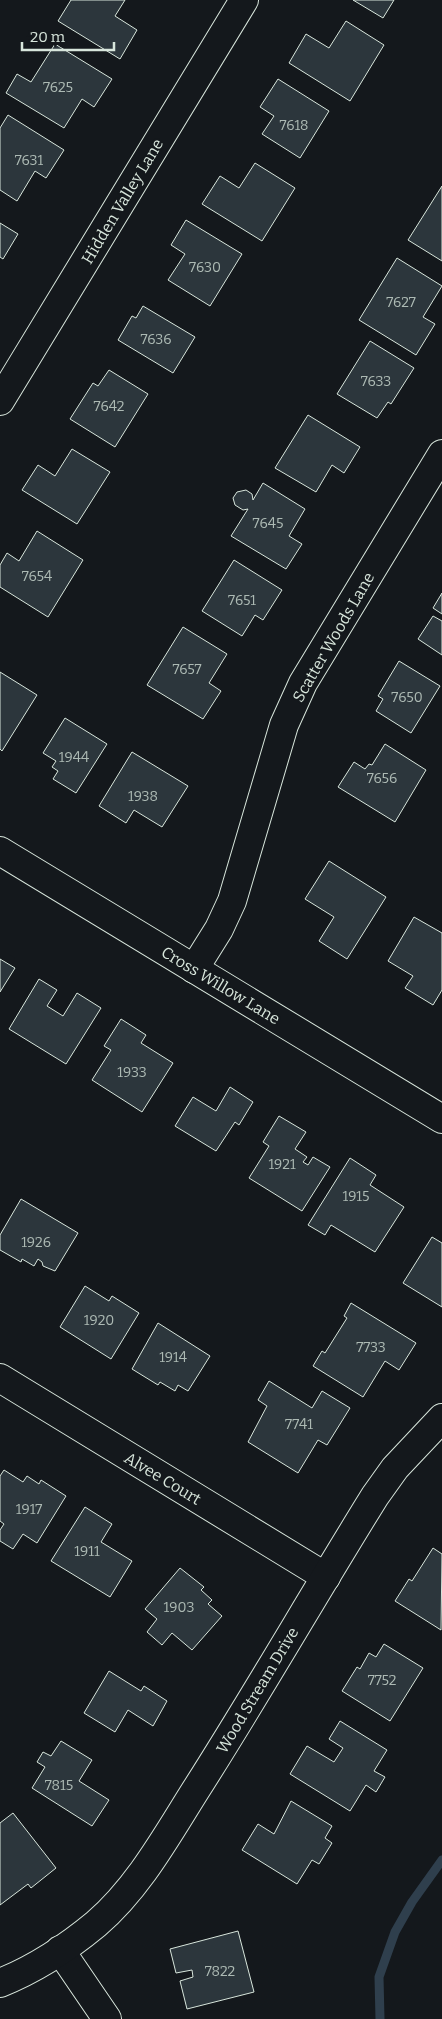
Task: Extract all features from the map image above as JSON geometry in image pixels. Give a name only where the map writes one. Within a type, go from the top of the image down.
[{"type":"street","name":"Hidden Valley Lane","points":[[0,401],[244,0]]},
{"type":"street","name":"Scatter Woods Lane","points":[[194,968],[219,929],[232,901],[284,725],[303,683],[442,454]]},
{"type":"street","name":"Cross Willow Lane","points":[[0,851],[442,1119]]},
{"type":"street","name":"Alvee Court","points":[[0,1378],[326,1577]]},
{"type":"street","name":"Wood Stream Drive","points":[[0,1983],[35,1967],[67,1947],[96,1924],[139,1878],[221,1750],[375,1496],[395,1468],[442,1418]]},
{"type":"street","points":[[60,1950],[107,2019]]},
{"type":"building","points":[[71,0],[125,0],[115,16],[137,30],[120,59],[58,21]]},
{"type":"building","points":[[353,0],[394,0],[383,18]]},
{"type":"building","points":[[346,21],[384,45],[350,101],[289,63],[306,34],[329,48]]},
{"type":"building","points":[[55,44],[112,79],[94,107],[82,99],[64,128],[6,93],[17,74],[31,82]]},
{"type":"building","points":[[278,79],[329,111],[300,158],[262,134],[274,116],[260,107]]},
{"type":"building","points":[[8,115],[64,150],[46,178],[35,171],[17,201],[0,190],[0,128]]},
{"type":"building","points":[[255,163],[295,188],[262,241],[202,204],[220,176],[239,188]]},
{"type":"building","points":[[442,186],[442,261],[408,240]]},
{"type":"building","points":[[186,220],[242,254],[210,306],[168,280],[185,254],[171,245]]},
{"type":"building","points":[[0,223],[18,234],[3,259],[0,257]]},
{"type":"building","points":[[397,258],[442,286],[423,317],[435,324],[416,355],[359,320]]},
{"type":"building","points":[[143,306],[195,337],[173,373],[118,340],[132,316],[136,318]]},
{"type":"building","points":[[370,341],[414,368],[391,404],[388,402],[377,418],[337,394]]},
{"type":"building","points":[[109,370],[148,394],[115,447],[70,419],[93,383],[98,386]]},
{"type":"building","points":[[308,415],[360,447],[344,473],[332,465],[316,492],[275,468]]},
{"type":"building","points":[[72,449],[110,472],[77,524],[22,490],[38,465],[55,476]]},
{"type":"building","points":[[263,483],[305,509],[289,536],[302,544],[286,569],[231,536],[248,509],[243,510],[235,505],[233,498],[237,492],[246,490],[252,494],[253,500]]},
{"type":"building","points":[[37,531],[83,560],[48,617],[0,587],[0,565],[7,553],[19,561]]},
{"type":"building","points":[[234,560],[282,590],[263,620],[255,615],[242,636],[202,611]]},
{"type":"building","points":[[442,593],[442,614],[433,608]]},
{"type":"building","points":[[433,616],[442,621],[442,655],[418,639]]},
{"type":"building","points":[[183,627],[227,654],[209,683],[221,691],[203,719],[147,685]]},
{"type":"building","points":[[399,661],[440,686],[411,733],[376,711],[383,699],[378,696]]},
{"type":"building","points":[[0,672],[37,695],[2,751],[0,749]]},
{"type":"building","points":[[65,718],[107,744],[76,793],[53,779],[58,771],[52,767],[56,761],[43,753]]},
{"type":"building","points":[[385,744],[426,770],[395,822],[338,787],[354,762],[365,769],[369,764],[372,765]]},
{"type":"building","points":[[132,752],[188,786],[162,827],[134,810],[126,823],[99,806]]},
{"type":"building","points":[[329,861],[386,897],[347,959],[319,941],[334,917],[305,899]]},
{"type":"building","points":[[414,917],[442,933],[442,990],[433,1005],[405,988],[413,976],[388,961]]},
{"type":"building","points":[[0,959],[15,968],[0,992]]},
{"type":"building","points":[[39,979],[57,990],[47,1006],[63,1016],[77,993],[101,1008],[66,1064],[9,1029]]},
{"type":"building","points":[[121,1019],[146,1035],[141,1043],[173,1063],[142,1112],[92,1080],[111,1050],[104,1046]]},
{"type":"building","points":[[230,1087],[253,1102],[239,1125],[235,1122],[216,1151],[175,1126],[193,1097],[216,1111]]},
{"type":"building","points":[[279,1116],[306,1132],[295,1149],[307,1157],[303,1162],[308,1165],[313,1157],[330,1167],[302,1211],[249,1178],[269,1146],[263,1142]]},
{"type":"building","points":[[350,1158],[376,1175],[370,1185],[404,1207],[375,1252],[331,1225],[325,1235],[308,1225]]},
{"type":"building","points":[[21,1199],[78,1233],[55,1271],[43,1266],[42,1262],[38,1259],[34,1266],[22,1259],[21,1262],[0,1250],[0,1235]]},
{"type":"building","points":[[432,1237],[442,1243],[442,1307],[403,1283]]},
{"type":"building","points":[[85,1286],[109,1301],[112,1296],[139,1313],[111,1359],[60,1327]]},
{"type":"building","points":[[351,1303],[416,1343],[399,1370],[385,1361],[363,1397],[313,1366],[322,1351],[325,1353],[347,1318],[344,1316]]},
{"type":"building","points":[[158,1323],[210,1356],[188,1391],[178,1385],[175,1391],[160,1382],[158,1385],[132,1369]]},
{"type":"building","points":[[269,1381],[312,1408],[322,1391],[350,1408],[327,1445],[318,1440],[298,1473],[248,1442],[267,1406],[258,1400]]},
{"type":"building","points":[[4,1470],[23,1482],[27,1476],[39,1484],[41,1480],[66,1496],[37,1543],[23,1534],[13,1549],[0,1541],[0,1530],[4,1524],[0,1521],[0,1476]]},
{"type":"building","points":[[85,1507],[112,1524],[101,1542],[132,1561],[110,1597],[51,1561]]},
{"type":"building","points":[[433,1548],[442,1554],[441,1630],[395,1601],[409,1579],[412,1581]]},
{"type":"building","points":[[180,1568],[204,1587],[201,1590],[212,1600],[208,1604],[222,1616],[192,1650],[172,1633],[162,1645],[147,1632],[157,1619],[145,1609]]},
{"type":"building","points":[[384,1644],[423,1668],[390,1721],[342,1691],[357,1667],[360,1669],[369,1653],[376,1657]]},
{"type":"building","points":[[109,1671],[141,1691],[144,1686],[167,1701],[153,1726],[128,1710],[115,1732],[84,1713]]},
{"type":"building","points":[[340,1721],[387,1750],[374,1771],[385,1777],[376,1792],[366,1785],[350,1811],[290,1774],[307,1746],[334,1762],[343,1748],[329,1739]]},
{"type":"building","points":[[61,1741],[92,1760],[79,1781],[109,1800],[92,1826],[32,1788],[45,1767],[37,1762],[43,1752],[51,1756]]},
{"type":"building","points":[[291,1801],[332,1826],[325,1838],[332,1843],[319,1864],[312,1860],[297,1884],[242,1850],[258,1824],[274,1834]]},
{"type":"building","points":[[13,1813],[56,1868],[31,1888],[28,1884],[0,1905],[0,1823]]},
{"type":"building","points":[[238,1931],[254,1992],[187,2009],[180,1981],[193,1977],[192,1970],[176,1973],[170,1949]]},
{"type":"waterway","points":[[380,2019],[379,1977],[395,1932],[412,1902],[442,1860]]}]
